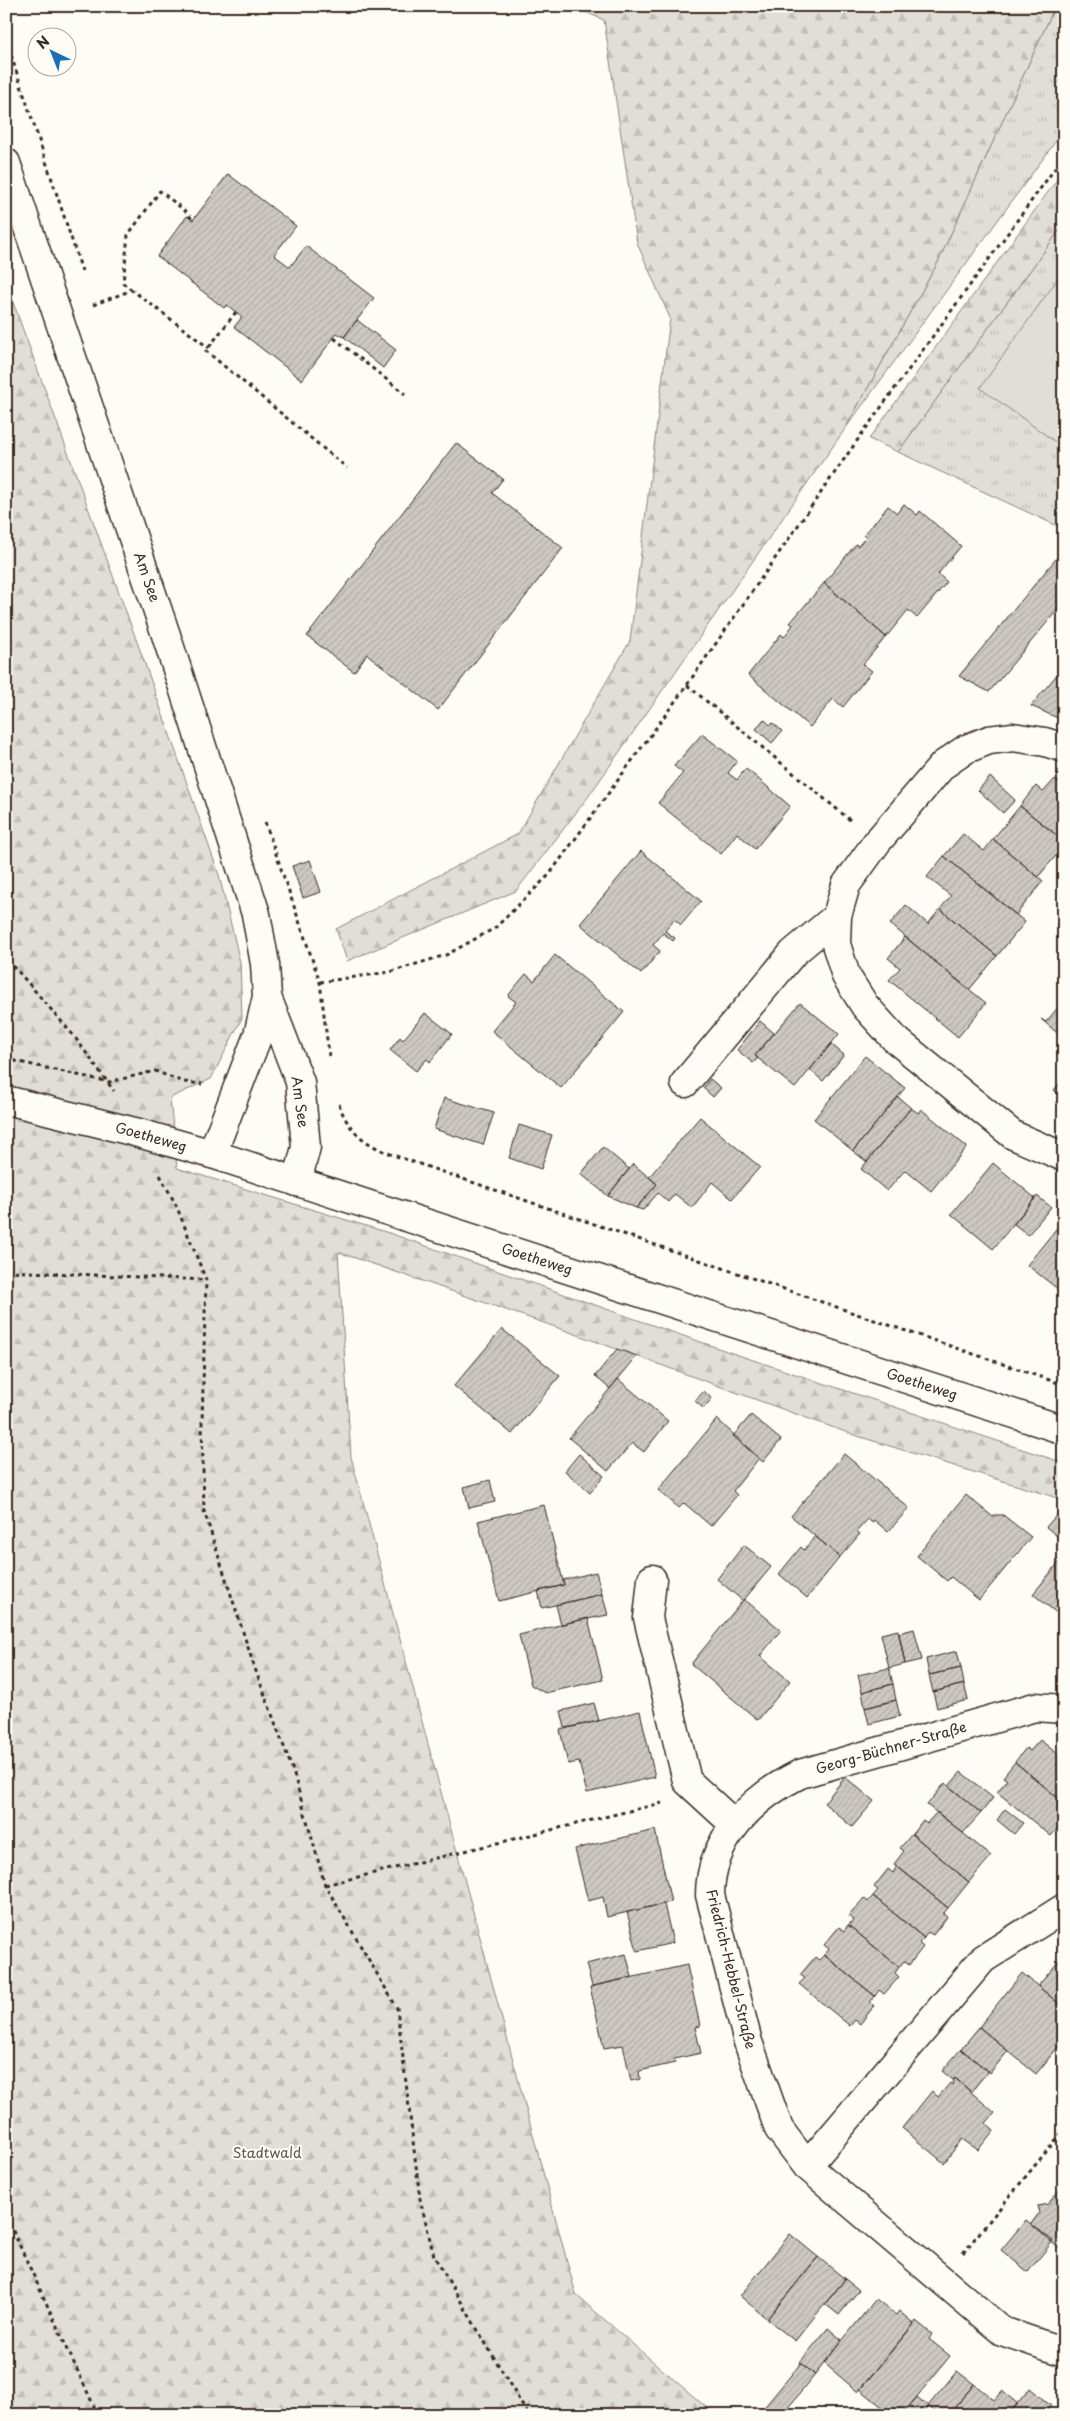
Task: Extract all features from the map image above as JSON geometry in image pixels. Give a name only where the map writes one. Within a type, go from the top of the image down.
[{"type":"street","name":"Am See","points":[[6,163],[166,635],[256,914],[265,964],[267,997],[258,1035],[212,1154]]},
{"type":"street","points":[[1064,748],[1045,742],[1013,737],[989,740],[966,749],[937,771],[877,842],[846,885],[838,916],[836,944],[846,976],[865,1006],[889,1032],[1013,1135],[1064,1156]]},
{"type":"street","points":[[685,1083],[793,953],[838,916]]},
{"type":"street","name":"Am See","points":[[267,997],[300,1082],[306,1147],[297,1182]]},
{"type":"street","name":"Goetheweg","points":[[6,1100],[135,1132],[212,1154],[1064,1430]]},
{"type":"street","points":[[652,1579],[648,1618],[687,1781],[735,1825]]},
{"type":"street","name":"Georg-Büchner-Straße","points":[[735,1825],[765,1795],[778,1785],[800,1774],[1035,1707],[1064,1709]]},
{"type":"street","name":"Friedrich-Hebbel-Straße","points":[[735,1825],[716,1856],[710,1876],[710,1895],[748,2042],[778,2129],[807,2166],[1002,2331],[1064,2352]]},
{"type":"street","points":[[807,2166],[983,1959],[1064,1908]]},
{"type":"path","points":[[320,982],[399,969],[446,955],[495,928],[559,861],[687,685],[861,435],[1064,156]]},
{"type":"path","points":[[193,220],[184,210],[160,191],[128,235],[124,283],[209,348]]},
{"type":"path","points":[[93,305],[132,290]]},
{"type":"path","points":[[236,312],[206,351],[348,468]]},
{"type":"path","points":[[334,338],[406,394]]},
{"type":"path","points":[[687,685],[877,842]]},
{"type":"path","points":[[6,961],[16,968],[74,1036],[109,1082],[176,1204],[206,1280],[202,1422],[204,1511],[254,1666],[293,1771],[325,1885],[397,2008],[420,2199],[434,2256],[528,2415]]},
{"type":"path","points":[[6,1059],[109,1082],[155,1071],[183,1082],[237,1088]]},
{"type":"path","points":[[336,1097],[341,1112],[369,1145],[394,1155],[1064,1384]]},
{"type":"path","points":[[6,1271],[206,1280]]},
{"type":"path","points":[[325,1885],[675,1800],[698,1791]]},
{"type":"path","points":[[940,2280],[1064,2130]]},
{"type":"path","points":[[6,2216],[98,2415]]},
{"type":"green space","points":[[571,6],[1055,6],[938,262],[845,429],[588,797],[516,891],[347,961],[336,929],[518,834],[630,641],[670,318],[637,243],[604,20]]},
{"type":"green space","points":[[1055,6],[1064,6],[1064,130],[845,429],[938,262]]},
{"type":"green space","points":[[1064,170],[1064,224],[898,452],[869,439]]},
{"type":"green space","points":[[1064,224],[1064,529],[898,452]]},
{"type":"green space","points":[[1064,270],[1064,448],[980,388]]},
{"type":"green space","name":"Stadtwald","points":[[6,283],[144,661],[219,875],[240,962],[242,1018],[211,1079],[170,1098],[177,1168],[389,1233],[738,1355],[1064,1463],[1064,1500],[851,1434],[567,1331],[338,1252],[351,1457],[576,2295],[715,2415],[6,2415]]},
{"type":"building","points":[[228,174],[296,226],[274,255],[290,267],[306,246],[374,298],[344,337],[337,333],[302,380],[234,327],[242,317],[227,305],[224,308],[157,256],[187,216],[193,220]]},
{"type":"building","points":[[357,320],[396,350],[383,368],[344,337]]},
{"type":"building","points":[[456,443],[503,479],[492,493],[563,548],[438,710],[367,654],[354,672],[307,636]]},
{"type":"building","points":[[904,504],[917,515],[920,511],[961,546],[938,574],[947,582],[917,618],[908,610],[886,637],[824,583],[856,544],[858,546],[866,537],[864,535],[888,506],[897,513]]},
{"type":"building","points":[[1064,549],[1064,602],[989,692],[959,676]]},
{"type":"building","points":[[824,583],[886,637],[863,664],[872,671],[843,707],[833,699],[810,727],[748,675],[781,634],[784,637],[793,625],[790,623]]},
{"type":"building","points":[[1064,666],[1064,719],[1062,720],[1031,706]]},
{"type":"building","points":[[764,719],[770,725],[773,723],[782,731],[772,743],[756,729]]},
{"type":"building","points":[[702,734],[737,761],[728,773],[737,780],[745,769],[749,771],[790,806],[755,849],[737,833],[721,854],[658,803],[683,773],[674,766]]},
{"type":"building","points":[[990,777],[1015,800],[1003,813],[978,790]]},
{"type":"building","points":[[1055,779],[1064,786],[1064,841],[1020,806],[1036,786],[1043,792]]},
{"type":"building","points":[[1020,806],[1064,841],[1064,846],[1038,877],[993,839]]},
{"type":"building","points":[[963,834],[984,851],[993,839],[1043,881],[1016,915],[944,856]]},
{"type":"building","points":[[641,851],[701,901],[681,925],[674,919],[665,931],[675,938],[673,941],[663,933],[653,945],[660,951],[641,974],[580,924]]},
{"type":"building","points":[[944,856],[1025,922],[997,956],[940,909],[951,896],[927,877]]},
{"type":"building","points":[[310,860],[321,892],[303,898],[292,866]]},
{"type":"building","points":[[906,905],[928,924],[940,909],[997,956],[969,990],[890,924]]},
{"type":"building","points":[[1064,913],[1064,930],[1056,925]]},
{"type":"building","points":[[905,937],[986,1003],[958,1037],[889,980],[900,968],[888,958]]},
{"type":"building","points":[[555,955],[624,1012],[561,1088],[492,1031],[516,1002],[508,996],[515,987],[526,974],[534,981]]},
{"type":"building","points":[[1064,1000],[1064,1039],[1041,1019],[1046,1022]]},
{"type":"building","points":[[800,1003],[839,1034],[795,1088],[755,1056]]},
{"type":"building","points":[[425,1013],[452,1034],[430,1062],[427,1059],[416,1071],[390,1050],[400,1037],[403,1040]]},
{"type":"building","points":[[760,1021],[774,1033],[755,1056],[758,1058],[753,1063],[737,1050]]},
{"type":"building","points":[[831,1044],[844,1055],[823,1081],[810,1070]]},
{"type":"building","points":[[865,1056],[905,1088],[853,1151],[814,1119]]},
{"type":"building","points":[[1064,1078],[1064,1099],[1054,1090]]},
{"type":"building","points":[[710,1079],[721,1088],[713,1097],[703,1088]]},
{"type":"building","points":[[898,1097],[911,1108],[867,1162],[853,1151]]},
{"type":"building","points":[[444,1098],[494,1113],[483,1145],[434,1129]]},
{"type":"building","points":[[911,1108],[918,1113],[921,1109],[967,1147],[931,1191],[905,1170],[887,1191],[861,1169]]},
{"type":"building","points":[[700,1117],[760,1167],[732,1199],[712,1182],[692,1208],[675,1194],[668,1202],[658,1193],[643,1210],[636,1208],[657,1184],[649,1177]]},
{"type":"building","points":[[519,1125],[552,1135],[541,1169],[509,1158]]},
{"type":"building","points":[[603,1147],[629,1169],[608,1196],[581,1174]]},
{"type":"building","points":[[993,1163],[1035,1198],[993,1249],[951,1214]]},
{"type":"building","points":[[633,1164],[657,1184],[636,1208],[608,1196]]},
{"type":"building","points":[[1037,1196],[1051,1207],[1028,1235],[1014,1224]]},
{"type":"building","points":[[1064,1219],[1064,1294],[1027,1265]]},
{"type":"building","points":[[502,1329],[560,1376],[512,1434],[454,1386]]},
{"type":"building","points":[[617,1349],[637,1356],[610,1389],[595,1376]]},
{"type":"building","points":[[618,1379],[668,1421],[644,1452],[632,1443],[608,1471],[569,1438]]},
{"type":"building","points":[[704,1391],[712,1399],[703,1408],[695,1401]]},
{"type":"building","points":[[751,1415],[781,1440],[763,1462],[733,1436]]},
{"type":"building","points":[[717,1419],[759,1458],[733,1491],[737,1495],[711,1526],[684,1503],[679,1508],[658,1490]]},
{"type":"building","points":[[579,1454],[604,1476],[590,1493],[565,1471]]},
{"type":"building","points":[[844,1454],[909,1508],[888,1532],[874,1520],[872,1523],[868,1519],[857,1531],[860,1534],[840,1557],[791,1516]]},
{"type":"building","points":[[490,1480],[495,1502],[469,1508],[464,1487]]},
{"type":"building","points":[[966,1495],[993,1517],[994,1515],[1003,1515],[1031,1537],[979,1600],[951,1577],[947,1581],[917,1556]]},
{"type":"building","points":[[544,1505],[564,1585],[499,1601],[478,1521]]},
{"type":"building","points":[[1064,1507],[1064,1528],[1057,1536],[1046,1527]]},
{"type":"building","points":[[815,1536],[840,1557],[807,1598],[779,1574],[801,1547],[804,1550]]},
{"type":"building","points":[[744,1545],[771,1567],[743,1601],[717,1579]]},
{"type":"building","points":[[1064,1556],[1064,1618],[1063,1618],[1033,1594]]},
{"type":"building","points":[[596,1572],[602,1594],[542,1608],[538,1591],[564,1585],[563,1580]]},
{"type":"building","points":[[602,1594],[608,1615],[561,1624],[556,1605]]},
{"type":"building","points":[[744,1599],[781,1630],[760,1656],[790,1681],[758,1720],[691,1664]]},
{"type":"building","points":[[588,1618],[603,1680],[545,1693],[531,1685],[519,1635]]},
{"type":"building","points":[[914,1629],[922,1660],[905,1664],[899,1633]]},
{"type":"building","points":[[898,1630],[905,1664],[889,1668],[881,1634]]},
{"type":"building","points":[[957,1651],[961,1668],[929,1675],[926,1659]]},
{"type":"building","points":[[889,1668],[893,1684],[862,1692],[858,1675]]},
{"type":"building","points":[[961,1668],[964,1684],[933,1692],[929,1675]]},
{"type":"building","points":[[893,1684],[896,1700],[865,1708],[862,1692]]},
{"type":"building","points":[[964,1684],[968,1700],[937,1708],[933,1692]]},
{"type":"building","points":[[896,1700],[900,1716],[869,1724],[865,1708]]},
{"type":"building","points":[[594,1703],[599,1721],[565,1728],[561,1711]]},
{"type":"building","points":[[640,1711],[655,1777],[587,1793],[579,1762],[568,1764],[560,1730]]},
{"type":"building","points":[[1040,1740],[1064,1759],[1064,1803],[1015,1762],[1026,1748],[1030,1751]]},
{"type":"building","points":[[1015,1762],[1064,1803],[1064,1820],[1051,1836],[997,1792],[1007,1780],[1003,1777]]},
{"type":"building","points":[[961,1772],[993,1798],[981,1813],[949,1786]]},
{"type":"building","points":[[845,1777],[874,1801],[852,1827],[824,1803]]},
{"type":"building","points":[[945,1783],[981,1813],[963,1833],[927,1805]]},
{"type":"building","points":[[1005,1809],[1023,1823],[1014,1834],[997,1820]]},
{"type":"building","points":[[937,1812],[991,1856],[969,1882],[912,1834],[923,1820],[927,1823]]},
{"type":"building","points":[[655,1830],[671,1902],[607,1917],[603,1897],[588,1901],[575,1849]]},
{"type":"building","points":[[912,1834],[969,1882],[948,1908],[894,1864],[904,1851],[900,1848]]},
{"type":"building","points":[[897,1866],[948,1908],[943,1914],[947,1917],[933,1935],[928,1932],[924,1938],[873,1896],[878,1890],[874,1887],[888,1869],[893,1873]]},
{"type":"building","points":[[873,1896],[924,1938],[919,1943],[923,1947],[909,1965],[904,1961],[899,1967],[848,1925],[854,1920],[849,1916],[864,1898],[868,1902]]},
{"type":"building","points":[[664,1904],[673,1943],[637,1951],[627,1912]]},
{"type":"building","points":[[848,1925],[899,1967],[895,1973],[899,1977],[884,1994],[879,1990],[875,1996],[824,1955],[829,1949],[824,1945],[839,1927],[844,1931]]},
{"type":"building","points":[[626,1954],[632,1977],[592,1986],[586,1964]]},
{"type":"building","points":[[824,1955],[875,1996],[870,2002],[874,2006],[860,2024],[855,2020],[850,2026],[799,1984],[805,1978],[800,1975],[815,1957],[819,1960]]},
{"type":"building","points":[[1064,1955],[1064,2008],[1038,1986]]},
{"type":"building","points":[[687,1965],[700,2026],[695,2027],[701,2053],[674,2059],[675,2063],[639,2071],[640,2079],[631,2081],[623,2045],[604,2048],[590,1987]]},
{"type":"building","points":[[1022,1973],[1064,2008],[1064,2046],[1058,2047],[1036,2074],[979,2027]]},
{"type":"building","points":[[979,2027],[1008,2051],[990,2073],[961,2049]]},
{"type":"building","points":[[961,2049],[988,2071],[971,2092],[955,2078],[953,2080],[942,2071]]},
{"type":"building","points":[[955,2078],[995,2113],[986,2123],[994,2130],[978,2150],[962,2139],[944,2163],[902,2128],[932,2091],[938,2097],[950,2083],[952,2085]]},
{"type":"building","points":[[1064,2184],[1064,2253],[1031,2224],[1039,2213],[1037,2206],[1048,2204]]},
{"type":"building","points":[[1026,2220],[1053,2241],[1028,2272],[1001,2250]]},
{"type":"building","points":[[790,2234],[818,2257],[767,2319],[740,2296]]},
{"type":"building","points":[[818,2257],[845,2279],[795,2341],[767,2319]]},
{"type":"building","points":[[845,2279],[859,2290],[839,2315],[825,2304]]},
{"type":"building","points":[[876,2299],[896,2315],[899,2311],[914,2324],[858,2392],[824,2363]]},
{"type":"building","points":[[916,2321],[932,2334],[929,2339],[950,2356],[902,2415],[892,2415],[860,2389]]},
{"type":"building","points":[[828,2328],[842,2340],[815,2375],[800,2362]]},
{"type":"building","points":[[801,2363],[815,2375],[782,2415],[768,2415],[762,2410]]},
{"type":"building","points":[[957,2371],[974,2384],[949,2415],[938,2415],[928,2406]]},
{"type":"building","points":[[974,2384],[994,2400],[1002,2391],[1018,2404],[1008,2415],[949,2415]]},
{"type":"building","points":[[1030,2388],[1051,2406],[1043,2415],[1008,2415]]},
{"type":"building","points":[[917,2397],[928,2406],[922,2415],[902,2415]]}]
